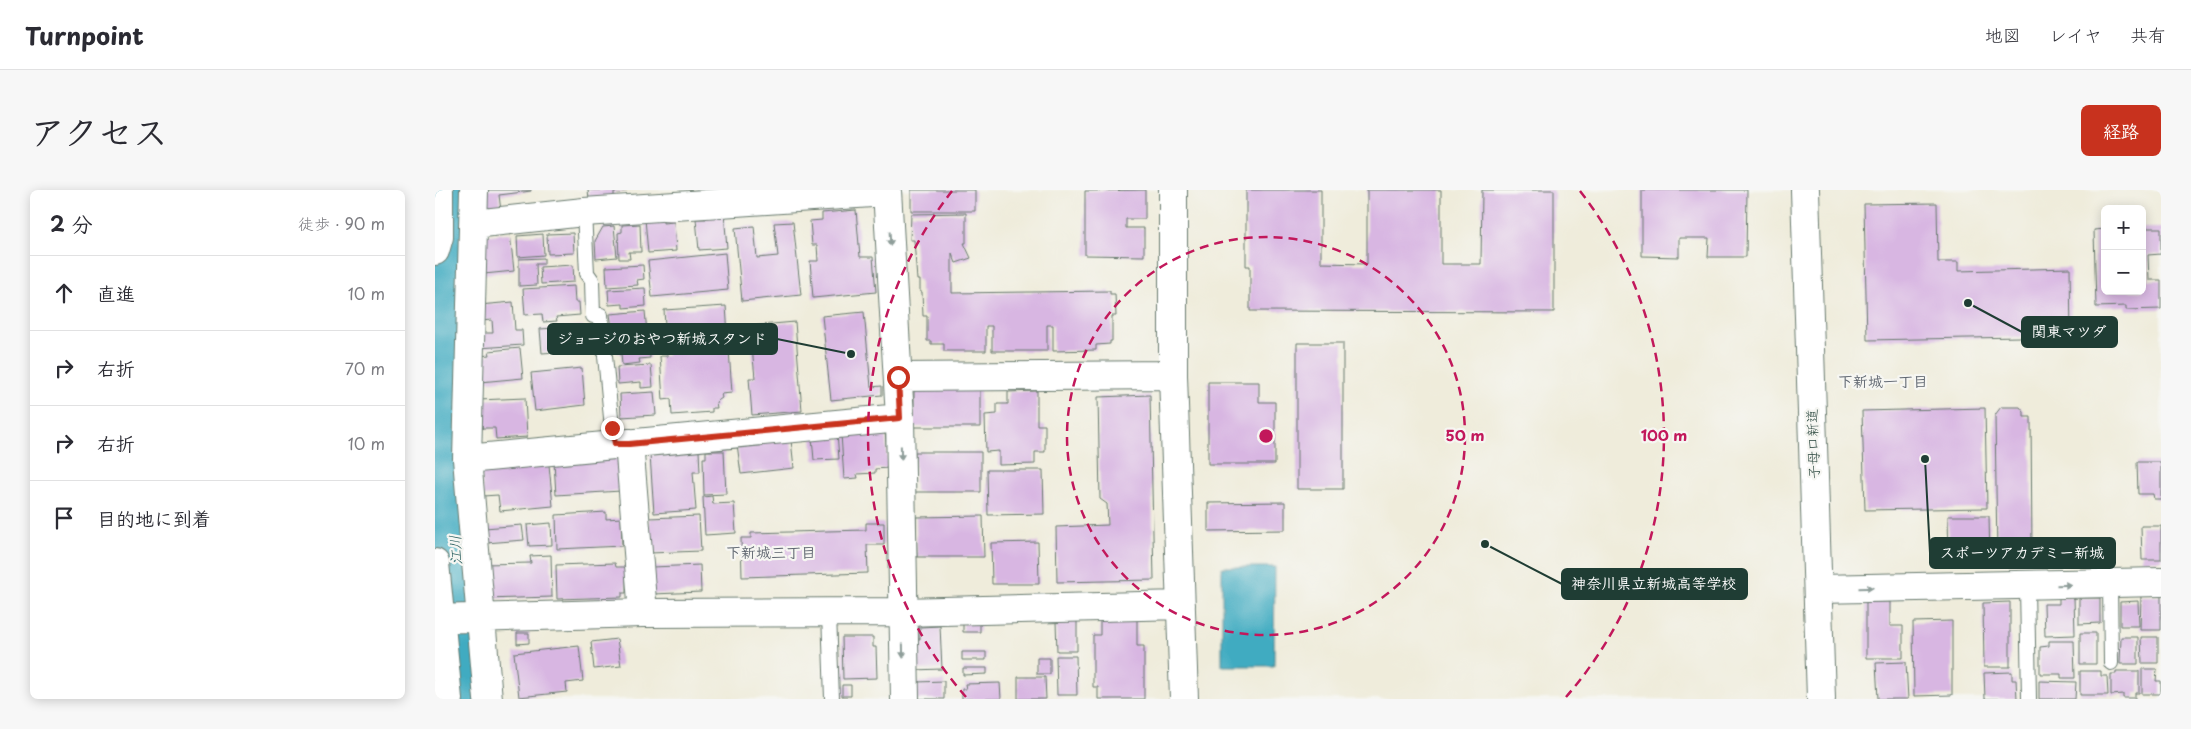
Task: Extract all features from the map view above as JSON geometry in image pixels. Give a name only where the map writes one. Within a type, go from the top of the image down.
[{"type":"street","points":[[439,190],[437,244],[473,231],[584,212],[793,194],[887,191],[900,418],[905,699]]},
{"type":"street","points":[[474,190],[467,458],[488,699]]},
{"type":"street","points":[[1173,190],[1173,374],[1184,699]]},
{"type":"street","name":"子母口新道","points":[[1805,190],[1821,699]]},
{"type":"street","points":[[898,377],[1173,374]]},
{"type":"street","points":[[467,458],[900,418]]},
{"type":"street","points":[[622,444],[643,613]]},
{"type":"street","points":[[435,563],[438,619],[449,699]]},
{"type":"street","points":[[1818,589],[2161,582]]},
{"type":"street","points":[[438,619],[643,613],[903,612],[1181,605]]},
{"type":"lane","points":[[584,212],[587,273],[592,280],[593,316],[601,315],[612,428],[622,444]]},
{"type":"lane","points":[[2110,583],[2111,663]]},
{"type":"lane","points":[[2027,586],[2029,699]]},
{"type":"lane","points":[[829,613],[832,699]]},
{"type":"water","points":[[1222,567],[1275,567],[1274,666],[1222,666]]},
{"type":"building","points":[[479,190],[531,191],[499,195],[501,211],[482,213]]},
{"type":"building","points":[[588,190],[627,191],[614,192],[614,196],[589,199]]},
{"type":"building","points":[[911,190],[975,190],[975,211],[911,211]]},
{"type":"building","points":[[1145,190],[1145,219],[1126,219],[1126,228],[1144,228],[1144,256],[1085,255],[1085,191]]},
{"type":"building","points":[[1246,190],[1321,190],[1321,263],[1367,264],[1367,190],[1441,190],[1441,264],[1481,264],[1482,190],[1554,190],[1554,312],[1250,311],[1250,266],[1246,266]]},
{"type":"building","points":[[1642,190],[1747,190],[1746,257],[1708,257],[1709,238],[1679,238],[1679,257],[1642,256]]},
{"type":"building","points":[[1937,203],[1938,262],[1958,262],[1958,271],[2070,268],[2071,336],[1867,340],[1864,204]]},
{"type":"building","points":[[856,210],[860,257],[873,257],[876,292],[813,298],[810,261],[818,261],[817,245],[812,245],[810,221],[822,220],[822,213]]},
{"type":"building","points":[[724,213],[727,248],[699,250],[696,219],[706,219],[706,214]]},
{"type":"building","points":[[966,213],[966,243],[964,243],[971,258],[956,263],[952,253],[952,293],[1110,291],[1110,294],[1115,294],[1116,316],[1112,316],[1112,341],[1110,341],[1110,344],[1096,345],[1096,350],[1053,351],[1053,325],[1047,325],[1047,351],[992,351],[992,326],[986,326],[986,351],[944,351],[944,344],[931,344],[931,341],[927,341],[927,316],[923,316],[922,292],[920,292],[920,280],[917,280],[914,240],[910,240],[911,214]]},
{"type":"building","points":[[663,218],[663,223],[674,222],[676,251],[648,253],[645,219]]},
{"type":"building","points":[[793,222],[801,295],[742,301],[735,228],[754,226],[757,258],[778,256],[774,223]]},
{"type":"building","points":[[640,224],[641,252],[629,252],[630,259],[619,259],[618,233],[622,232],[622,225]]},
{"type":"building","points":[[614,226],[617,257],[596,259],[595,241],[603,227]]},
{"type":"building","points":[[2146,228],[2161,228],[2161,254],[2148,255],[2149,280],[2161,280],[2161,309],[2126,310],[2126,306],[2096,307],[2094,230],[2101,229],[2101,295],[2146,295]]},
{"type":"building","points":[[510,233],[514,271],[484,274],[480,236]]},
{"type":"building","points":[[573,233],[574,253],[548,254],[547,234]]},
{"type":"building","points":[[543,234],[544,255],[518,257],[517,236]]},
{"type":"building","points":[[725,253],[728,290],[652,297],[648,261]]},
{"type":"building","points":[[544,258],[544,264],[536,264],[537,285],[519,286],[519,259]]},
{"type":"building","points":[[573,265],[574,282],[541,284],[540,267]]},
{"type":"building","points":[[643,265],[644,279],[637,280],[638,285],[607,287],[606,267]]},
{"type":"building","points":[[574,286],[575,302],[579,302],[580,315],[556,317],[557,321],[543,322],[542,314],[525,315],[523,289]]},
{"type":"building","points":[[645,288],[646,306],[623,308],[623,304],[609,305],[608,290]]},
{"type":"building","points":[[513,302],[515,330],[522,330],[523,345],[479,348],[478,333],[493,333],[492,320],[480,321],[479,305]]},
{"type":"building","points":[[726,306],[732,393],[721,394],[722,398],[716,402],[717,408],[712,408],[712,412],[672,415],[671,399],[663,400],[660,356],[667,356],[664,310]]},
{"type":"building","points":[[645,311],[647,333],[635,335],[634,330],[626,331],[625,327],[612,328],[610,314]]},
{"type":"building","points":[[864,312],[871,387],[882,386],[882,395],[831,400],[822,316]]},
{"type":"building","points":[[795,322],[802,411],[752,415],[749,378],[755,378],[750,326]]},
{"type":"building","points":[[583,326],[585,350],[542,353],[540,329]]},
{"type":"building","points":[[649,340],[650,358],[639,359],[640,363],[622,365],[621,353],[617,353],[617,342]]},
{"type":"building","points":[[1297,343],[1343,343],[1343,489],[1297,489]]},
{"type":"building","points":[[520,348],[523,378],[480,382],[478,356],[490,355],[489,351]]},
{"type":"building","points":[[651,365],[653,387],[641,388],[641,382],[618,384],[617,367]]},
{"type":"building","points":[[582,368],[585,405],[535,411],[531,373]]},
{"type":"building","points":[[1208,382],[1259,382],[1259,402],[1275,402],[1275,464],[1208,464]]},
{"type":"building","points":[[914,387],[980,388],[980,427],[914,427]]},
{"type":"building","points":[[1037,391],[1037,425],[1045,425],[1045,452],[1035,452],[1035,464],[999,465],[999,451],[986,452],[985,415],[997,414],[997,404],[1008,404],[1008,392]]},
{"type":"building","points":[[654,392],[656,415],[621,417],[620,394]]},
{"type":"building","points":[[1150,395],[1154,580],[1057,582],[1056,527],[1108,525],[1107,504],[1100,499],[1098,397]]},
{"type":"building","points":[[525,398],[527,437],[496,439],[495,428],[481,428],[479,400]]},
{"type":"building","points":[[2001,407],[2020,407],[2024,412],[2024,417],[2031,417],[2032,553],[2028,553],[2028,557],[2023,557],[2023,561],[2016,561],[2016,557],[1997,557],[1995,415]]},
{"type":"building","points":[[1985,408],[1987,508],[1865,510],[1862,411]]},
{"type":"building","points":[[885,431],[888,468],[875,469],[875,473],[857,474],[858,478],[844,479],[841,434]]},
{"type":"building","points":[[837,432],[839,459],[814,460],[812,437]]},
{"type":"building","points":[[791,440],[794,468],[741,474],[737,444]]},
{"type":"building","points":[[699,451],[700,472],[693,472],[696,510],[654,513],[650,455]]},
{"type":"building","points":[[706,451],[724,451],[726,494],[704,495],[703,458],[706,458]]},
{"type":"building","points":[[915,452],[981,452],[981,492],[915,492]]},
{"type":"building","points":[[619,458],[621,491],[556,495],[554,462]]},
{"type":"building","points":[[538,460],[539,466],[549,465],[553,506],[500,511],[498,495],[483,496],[481,471],[522,468],[522,461]]},
{"type":"building","points":[[2137,462],[2161,462],[2161,499],[2154,499],[2153,494],[2138,494]]},
{"type":"building","points":[[987,470],[1043,470],[1044,514],[988,515]]},
{"type":"building","points":[[712,496],[713,504],[734,503],[736,533],[705,535],[703,497]]},
{"type":"building","points":[[1285,502],[1285,530],[1208,531],[1208,503]]},
{"type":"building","points":[[606,512],[606,519],[621,518],[622,546],[557,549],[556,515]]},
{"type":"building","points":[[699,516],[701,551],[650,553],[649,518]]},
{"type":"building","points":[[983,516],[984,557],[917,557],[916,517]]},
{"type":"building","points":[[1948,516],[1989,516],[1990,562],[1949,562]]},
{"type":"building","points":[[551,523],[552,545],[529,546],[527,525]]},
{"type":"building","points":[[866,523],[884,523],[884,545],[867,545],[868,573],[742,577],[741,538],[751,538],[751,533],[866,530]]},
{"type":"building","points":[[522,525],[524,540],[486,543],[485,528]]},
{"type":"building","points":[[2141,526],[2161,526],[2161,560],[2142,560]]},
{"type":"building","points":[[1038,542],[1039,584],[992,584],[991,543]]},
{"type":"building","points":[[551,555],[552,597],[485,599],[484,564],[531,563],[530,556]]},
{"type":"building","points":[[615,563],[616,567],[626,567],[626,593],[622,593],[622,597],[557,599],[556,565]]},
{"type":"building","points":[[700,565],[701,592],[653,594],[652,567]]},
{"type":"building","points":[[2141,596],[2161,596],[2161,630],[2140,630]]},
{"type":"building","points":[[2074,597],[2075,635],[2045,636],[2044,604],[2059,604],[2059,598]]},
{"type":"building","points":[[2079,598],[2100,598],[2100,623],[2079,624]]},
{"type":"building","points":[[2138,601],[2139,626],[2120,626],[2120,602]]},
{"type":"building","points":[[1866,602],[1890,602],[1890,626],[1903,626],[1903,658],[1866,658]]},
{"type":"building","points":[[2010,602],[2010,667],[1984,667],[1983,603]]},
{"type":"building","points":[[1100,617],[1137,617],[1137,646],[1144,646],[1144,699],[1098,699],[1098,687],[1093,687],[1093,635],[1100,635]]},
{"type":"building","points":[[1077,621],[1077,651],[1057,651],[1056,622]]},
{"type":"building","points":[[1952,621],[1952,695],[1914,696],[1913,622]]},
{"type":"building","points":[[963,623],[980,623],[980,632],[963,632]]},
{"type":"building","points":[[940,626],[942,669],[913,670],[911,639],[920,639],[920,627]]},
{"type":"building","points":[[517,633],[529,633],[529,643],[517,644]]},
{"type":"building","points":[[2080,633],[2096,633],[2096,664],[2080,664]]},
{"type":"building","points":[[842,637],[873,637],[873,647],[876,647],[877,678],[843,679]]},
{"type":"building","points":[[2121,637],[2138,637],[2138,664],[2120,664]]},
{"type":"building","points":[[2141,637],[2158,637],[2158,663],[2142,663]]},
{"type":"building","points":[[617,639],[621,666],[594,669],[591,642]]},
{"type":"building","points":[[2049,641],[2074,641],[2075,678],[2061,678],[2061,674],[2040,674],[2040,647],[2049,646]]},
{"type":"building","points":[[579,646],[583,681],[566,683],[567,692],[519,697],[514,653]]},
{"type":"building","points":[[962,652],[986,652],[986,660],[962,660]]},
{"type":"building","points":[[1056,656],[1076,656],[1077,695],[1057,695]]},
{"type":"building","points":[[1037,658],[1050,658],[1050,674],[1037,674]]},
{"type":"building","points":[[1906,662],[1908,699],[1878,699],[1876,663]]},
{"type":"building","points":[[963,668],[987,668],[987,674],[963,675]]},
{"type":"building","points":[[2142,669],[2157,669],[2156,681],[2161,681],[2161,694],[2142,694]]},
{"type":"building","points":[[2080,671],[2101,671],[2101,676],[2107,676],[2108,695],[2080,695]]},
{"type":"building","points":[[2116,671],[2139,671],[2139,693],[2135,693],[2135,698],[2123,698],[2123,694],[2111,695],[2111,674],[2116,674]]},
{"type":"building","points":[[2012,672],[2012,680],[2016,680],[2017,699],[1985,699],[1984,673]]},
{"type":"building","points":[[1018,677],[1045,677],[1046,699],[1018,699]]},
{"type":"building","points":[[944,681],[944,699],[917,699],[917,682]]},
{"type":"building","points":[[2039,681],[2076,682],[2075,699],[2039,699]]},
{"type":"building","points":[[1000,683],[1001,699],[962,699],[962,689],[966,689],[965,684]]},
{"type":"building","points":[[842,685],[851,685],[851,696],[842,696]]},
{"type":"waterway","name":"江川","points":[[454,190],[452,318],[454,509],[457,572],[470,699]]},
{"type":"place","name":"関東マツダ","points":[[1968,303]]},
{"type":"place","name":"ジョージのおやつ新城スタンド","points":[[851,354]]},
{"type":"place","name":"スポーツアカデミー新城","points":[[1925,459]]},
{"type":"place","name":"神奈川県立新城高等学校","points":[[1485,544]]},
{"type":"district","name":"下新城一丁目","points":[[1883,382]]},
{"type":"district","name":"下新城三丁目","points":[[771,553]]},
{"type":"route","points":[[612,428],[615,444],[629,444],[900,418],[898,377]]}]
